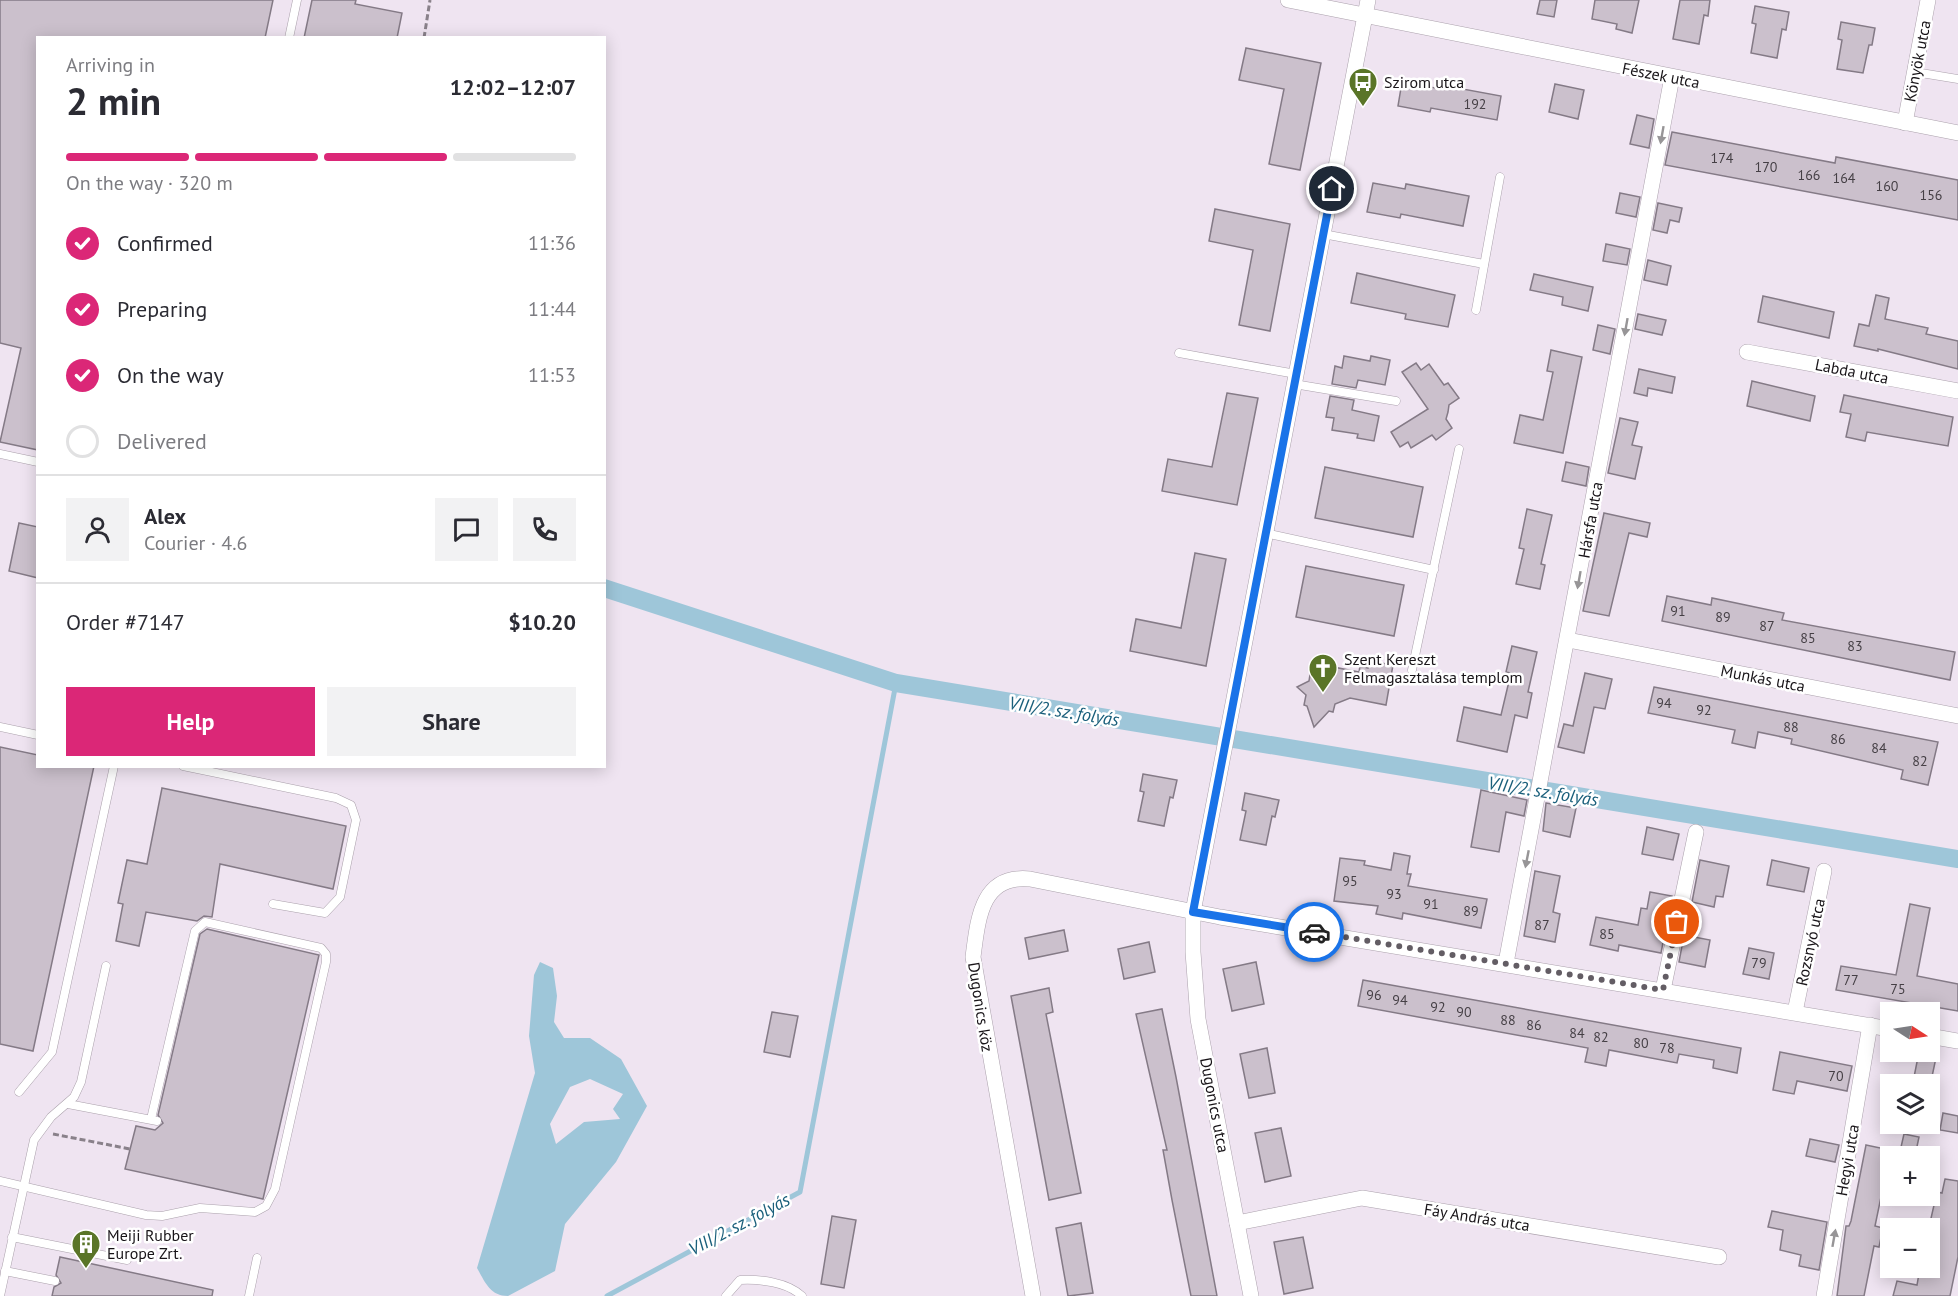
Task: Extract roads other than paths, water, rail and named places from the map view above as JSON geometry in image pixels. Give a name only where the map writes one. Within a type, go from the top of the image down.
[{"type":"street","points":[[1288,0],[1367,8]]},
{"type":"street","name":"Könyök utca","points":[[1905,123],[1928,0]]},
{"type":"street","name":"Fészek utca","points":[[1367,8],[1672,77],[1958,133]]},
{"type":"street","name":"Dugonics utca","points":[[1251,1296],[1198,1018],[1192,951],[1193,912],[1367,8]]},
{"type":"street","name":"Hársfa utca","points":[[1506,963],[1672,77]]},
{"type":"street","name":"Labda utca","points":[[1747,352],[1958,391]]},
{"type":"street","name":"Munkás utca","points":[[1568,640],[1958,716]]},
{"type":"street","points":[[1663,990],[1696,831]]},
{"type":"street","name":"Rozsnyó utca","points":[[1796,1012],[1824,871]]},
{"type":"street","name":"Dugonics köz","points":[[1033,1296],[973,957],[979,923],[988,896],[994,886],[1014,877],[1193,912]]},
{"type":"street","points":[[1193,912],[1880,1027]]},
{"type":"street","name":"Hegyi utca","points":[[1824,1296],[1870,1025]]},
{"type":"street","points":[[1940,1038],[1958,1041]]},
{"type":"street","name":"Fáy András utca","points":[[1237,1223],[1362,1198],[1719,1257]]},
{"type":"lane","points":[[289,36],[297,0]]},
{"type":"lane","points":[[1915,72],[1958,79]]},
{"type":"lane","points":[[1476,310],[1500,177]]},
{"type":"lane","points":[[1323,234],[1484,264]]},
{"type":"lane","points":[[1179,353],[1396,401]]},
{"type":"lane","points":[[1412,670],[1459,449]]},
{"type":"lane","points":[[0,454],[36,462]]},
{"type":"lane","points":[[1265,534],[1434,570]]},
{"type":"lane","points":[[0,727],[36,735]]},
{"type":"lane","points":[[19,1092],[52,1052],[114,768]]},
{"type":"lane","points":[[193,768],[336,798],[351,805],[356,820],[340,897],[333,906],[325,913],[273,904]]},
{"type":"lane","points":[[0,1181],[146,1215],[162,1216],[200,1208],[255,1212],[266,1206],[275,1189],[326,954],[321,948],[205,922],[195,931],[154,1120],[68,1104]]},
{"type":"lane","points":[[0,1296],[23,1186],[39,1131],[68,1104],[81,1082],[106,966]]},
{"type":"lane","points":[[12,1238],[126,1260]]},
{"type":"lane","points":[[249,1296],[257,1258]]},
{"type":"lane","points":[[5,1270],[55,1281]]},
{"type":"lane","points":[[726,1296],[740,1280],[753,1280],[793,1288],[802,1296]]},
{"type":"water","points":[[540,962],[553,968],[557,996],[554,1022],[564,1038],[590,1038],[621,1059],[647,1106],[616,1162],[565,1224],[555,1271],[508,1296],[492,1291],[477,1268],[535,1073],[529,1036],[534,975]],"holes":[[[590,1079],[623,1094],[613,1109],[620,1119],[584,1122],[556,1144],[550,1124],[570,1087]]]},
{"type":"waterway","name":"VIII/2. sz. folyás","points":[[606,589],[896,683],[1958,859]]},
{"type":"waterway","name":"VIII/2. sz. folyás","points":[[607,1296],[800,1192],[896,683]]},
{"type":"place","name":"Szirom utca","points":[[1363,108]]},
{"type":"place","name":"Szent Kereszt Felmagasztalása templom","points":[[1323,694]]},
{"type":"place","name":"Meiji Rubber Europe Zrt.","points":[[86,1270]]}]
